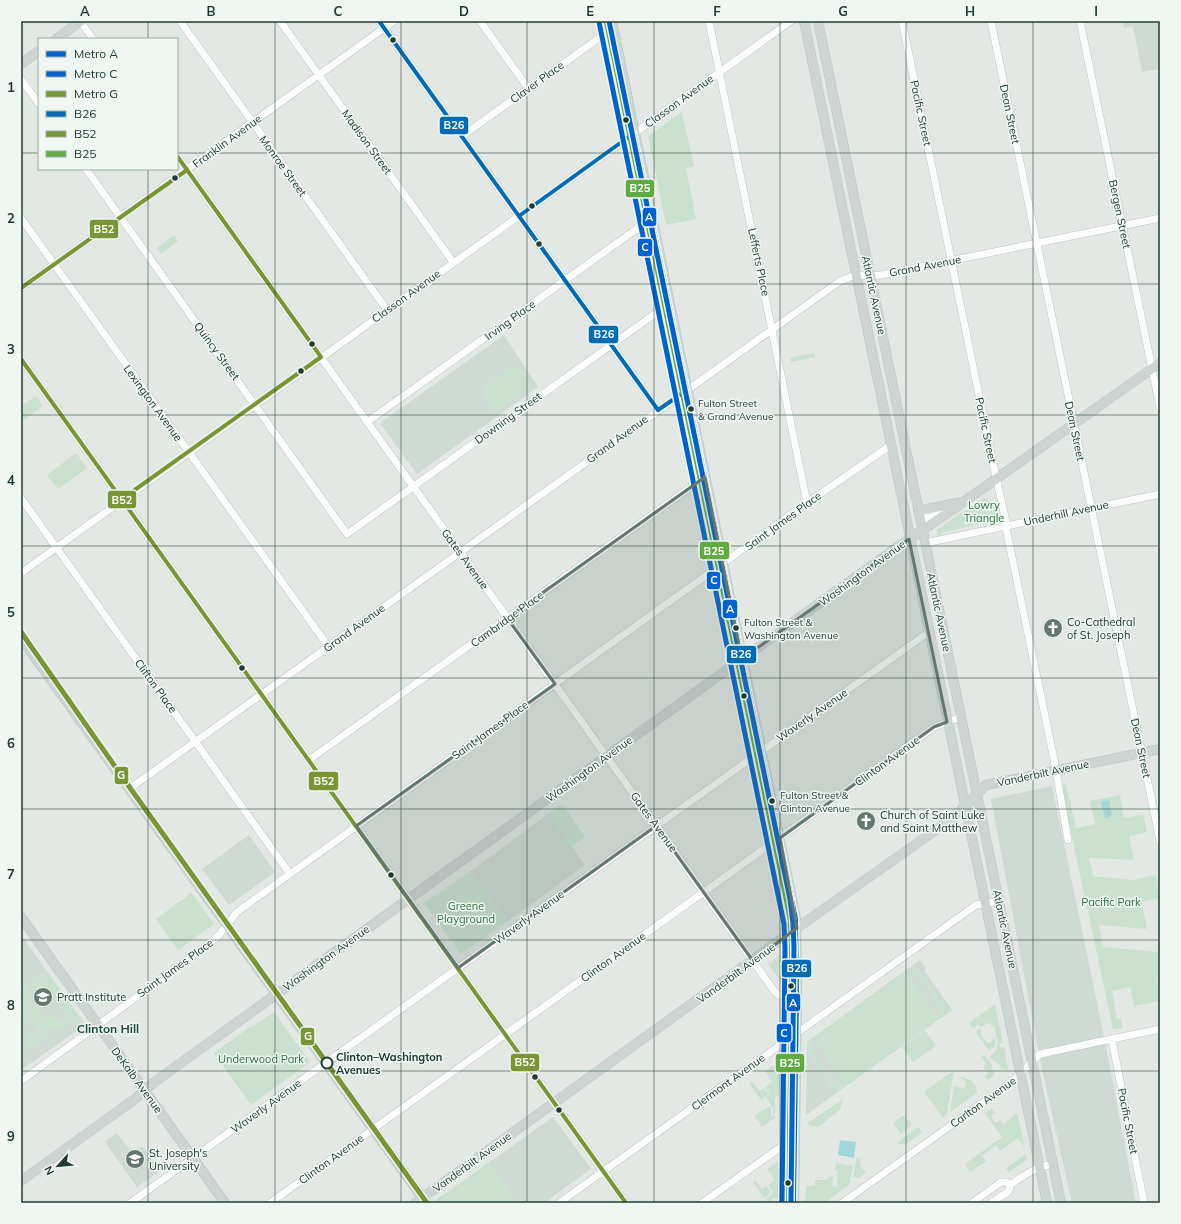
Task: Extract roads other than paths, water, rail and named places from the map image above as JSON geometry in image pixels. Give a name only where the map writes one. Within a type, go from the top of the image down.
[{"type":"main road","points":[[57,38],[80,21]]},
{"type":"main road","name":"Atlantic Avenue","points":[[804,21],[909,539],[1047,1203]]},
{"type":"main road","name":"Atlantic Avenue","points":[[818,21],[870,276],[922,513],[922,531],[1061,1203]]},
{"type":"main road","points":[[612,24],[796,919],[797,997],[794,1203]]},
{"type":"main road","points":[[21,64],[38,52]]},
{"type":"main road","name":"Washington Avenue","points":[[21,1181],[135,1099],[145,1090],[276,994],[909,539],[1160,363]]},
{"type":"main road","points":[[922,513],[965,501]]},
{"type":"main road","points":[[21,638],[326,1062],[421,1201]]},
{"type":"main road","name":"Vanderbilt Avenue","points":[[421,1201],[797,928],[953,818],[986,785],[1160,749]]},
{"type":"main road","name":"DeKalb Avenue","points":[[21,917],[225,1203]]},
{"type":"street","points":[[80,21],[92,38]]},
{"type":"street","name":"Monroe Street","points":[[180,21],[387,310]]},
{"type":"street","name":"Madison Street","points":[[280,21],[453,262]]},
{"type":"street","points":[[379,21],[658,410]]},
{"type":"street","name":"Franklin Avenue","points":[[21,288],[121,218],[394,21]]},
{"type":"street","points":[[480,21],[528,88]]},
{"type":"street","name":"Lefferts Place","points":[[709,21],[808,503]]},
{"type":"street","name":"Classon Avenue","points":[[21,573],[122,499],[791,21]]},
{"type":"street","name":"Pacific Street","points":[[902,21],[1056,770],[1068,840]]},
{"type":"street","name":"Dean Street","points":[[991,21],[1160,841]]},
{"type":"street","name":"Bergen Street","points":[[1080,21],[1160,407]]},
{"type":"street","name":"Claver Place","points":[[462,136],[612,24]]},
{"type":"street","points":[[21,78],[38,103]]},
{"type":"street","name":"Gates Avenue","points":[[178,157],[778,995],[797,997]]},
{"type":"street","name":"Quincy Street","points":[[87,170],[347,534]]},
{"type":"street","name":"Lexington Avenue","points":[[21,218],[328,646]]},
{"type":"street","name":"Irving Place","points":[[367,422],[652,218]]},
{"type":"street","name":"Grand Avenue","points":[[129,789],[840,281],[856,276],[881,275],[1160,218]]},
{"type":"street","name":"Downing Street","points":[[347,534],[670,303]]},
{"type":"street","points":[[21,359],[626,1203]]},
{"type":"street","name":"Saint James Place","points":[[21,1081],[204,948],[219,936],[226,924],[237,912],[891,445]]},
{"type":"street","name":"Cambridge Place","points":[[309,760],[705,477]]},
{"type":"street","name":"Underhill Avenue","points":[[925,543],[1160,494]]},
{"type":"street","name":"Clifton Place","points":[[21,498],[290,874]]},
{"type":"street","name":"Waverly Avenue","points":[[130,1203],[929,632]]},
{"type":"street","name":"Clinton Avenue","points":[[270,1203],[934,727],[961,717]]},
{"type":"street","name":"Clermont Avenue","points":[[559,1203],[976,905],[999,901]]},
{"type":"street","name":"Carlton Avenue","points":[[842,1203],[1012,1082],[1042,1054],[1160,1030]]},
{"type":"street","name":"Pacific Street","points":[[1112,1040],[1144,1203]]},
{"type":"street","points":[[702,1203],[785,1144],[795,1143]]},
{"type":"street","points":[[991,1203],[1009,1191],[1010,1185],[1030,1171],[1039,1167],[1053,1164]]},
{"type":"street","points":[[972,1203],[1001,1182],[1006,1182],[1010,1185]]},
{"type":"water","points":[[1109,800],[1112,816],[1105,818],[1101,802]]},
{"type":"water","points":[[840,1140],[856,1142],[854,1158],[838,1155]]},
{"type":"metro line","name":"A","points":[[609,21],[790,899],[794,948],[791,1203]]},
{"type":"metro line","name":"C","points":[[599,22],[784,924],[782,1203]]},
{"type":"metro line","name":"G","points":[[21,632],[128,785],[427,1203]]},
{"type":"place","name":"Fulton Street & Grand Avenue","points":[[691,409]]},
{"type":"place","name":"Fulton Street & Washington Avenue","points":[[736,628]]},
{"type":"place","name":"Co-Cathedral of St. Joseph","points":[[1053,628]]},
{"type":"place","name":"Fulton Street & Clinton Avenue","points":[[772,801]]},
{"type":"place","name":"Church of Saint Luke and Saint Matthew","points":[[866,821]]},
{"type":"place","name":"Pratt Institute","points":[[43,997]]},
{"type":"place","name":"Clinton–Washington Avenues","points":[[327,1063]]},
{"type":"place","name":"St. Joseph's University","points":[[135,1159]]},
{"type":"district","name":"Clinton Hill","points":[[108,1029]]},
{"type":"park label","name":"Lowry Triangle","points":[[984,511]]},
{"type":"park label","name":"Pacific Park","points":[[1111,902]]},
{"type":"park label","name":"Greene Playground","points":[[466,912]]},
{"type":"park label","name":"Underwood Park","points":[[261,1059]]}]
